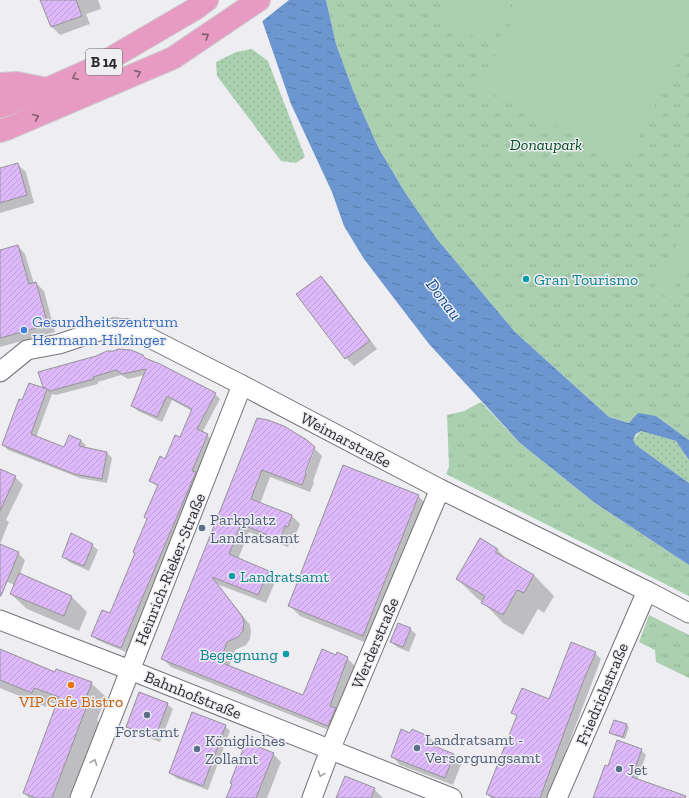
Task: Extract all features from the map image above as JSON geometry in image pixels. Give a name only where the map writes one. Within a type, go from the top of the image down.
[{"type":"main road","name":"B 14","points":[[0,107],[47,89],[94,68],[159,31],[207,0]]},
{"type":"main road","name":"B 14","points":[[0,131],[89,95],[173,58],[259,0]]},
{"type":"main road","points":[[0,84],[17,83],[47,89]]},
{"type":"street","name":"Weimarstraße","points":[[0,372],[27,350],[59,344],[94,332],[114,328],[128,329],[144,335],[440,489],[689,613]]},
{"type":"street","points":[[0,372],[0,379]]},
{"type":"street","name":"Heinrich-Rieker-Straße","points":[[80,798],[242,385]]},
{"type":"street","name":"Werderstraße","points":[[312,798],[330,750],[440,489]]},
{"type":"street","name":"Friedrichstraße","points":[[557,798],[647,591]]},
{"type":"street","name":"Bahnhofstraße","points":[[0,620],[452,798]]},
{"type":"green space","name":"Donaupark","points":[[326,0],[689,0],[689,440],[656,416],[630,423],[609,417],[515,332],[437,239],[406,194],[379,149],[354,93],[336,44]]},
{"type":"green space","points":[[448,0],[513,0],[491,45],[439,19]]},
{"type":"green space","points":[[523,0],[689,0],[689,38],[626,162],[479,87]]},
{"type":"green space","points":[[252,49],[268,61],[305,157],[296,163],[281,161],[217,76],[216,62],[236,52]]},
{"type":"green space","points":[[689,219],[689,257],[669,298],[653,290]]},
{"type":"green space","points":[[481,402],[520,443],[595,503],[689,565],[689,596],[446,474],[449,467],[447,415],[464,411]]},
{"type":"green space","points":[[641,431],[676,441],[689,460],[689,483],[636,445],[633,440]]},
{"type":"green space","points":[[649,615],[689,635],[689,678],[656,662],[655,650],[639,642]]},
{"type":"water","name":"Donau","points":[[255,0],[326,0],[336,44],[354,93],[379,149],[406,194],[437,239],[515,332],[609,417],[629,423],[638,413],[656,416],[689,440],[689,460],[676,441],[641,431],[636,434],[633,440],[636,445],[689,483],[689,565],[595,503],[520,443],[429,344],[364,259],[344,226],[332,192],[291,104]]},
{"type":"pier","points":[[253,0],[289,0],[260,23]]},
{"type":"building","points":[[40,0],[76,0],[82,16],[51,27]]},
{"type":"building","points":[[18,163],[27,195],[0,203],[0,168]]},
{"type":"building","points":[[18,245],[29,284],[36,282],[48,325],[0,338],[0,250]]},
{"type":"building","points":[[321,276],[370,341],[345,359],[296,294]]},
{"type":"building","points":[[118,349],[131,350],[143,355],[145,358],[160,364],[216,393],[197,429],[208,434],[192,471],[196,472],[121,648],[91,636],[102,610],[110,613],[135,553],[133,552],[147,519],[144,517],[158,485],[149,481],[160,456],[165,459],[175,435],[180,437],[192,409],[167,396],[157,417],[131,406],[146,369],[122,374],[116,370],[93,377],[94,379],[50,391],[43,387],[38,372]]},
{"type":"building","points":[[29,383],[47,389],[31,434],[64,447],[69,435],[81,440],[79,446],[107,452],[102,479],[74,474],[2,445],[19,399],[22,400]]},
{"type":"building","name":"Landratsamt","points":[[257,418],[268,420],[284,426],[307,440],[315,447],[302,485],[262,470],[251,499],[292,515],[288,527],[285,526],[280,540],[241,524],[229,554],[269,571],[258,595],[212,577],[242,616],[244,622],[243,631],[238,637],[227,642],[220,662],[303,695],[322,649],[336,655],[337,652],[348,657],[330,706],[336,708],[328,726],[161,659]]},
{"type":"building","points":[[343,465],[419,495],[363,636],[288,606]]},
{"type":"building","points":[[0,469],[16,476],[0,511]]},
{"type":"building","points":[[71,533],[93,544],[84,566],[62,557]]},
{"type":"building","points":[[480,538],[498,549],[495,552],[534,575],[524,593],[517,590],[503,615],[481,603],[485,596],[456,579]]},
{"type":"building","points":[[0,544],[19,552],[1,596],[0,596]]},
{"type":"building","points":[[19,573],[72,596],[64,616],[10,594]]},
{"type":"building","points":[[398,623],[411,628],[403,647],[390,642]]},
{"type":"building","points":[[571,642],[596,652],[584,679],[540,798],[496,798],[486,794],[517,715],[511,713],[522,688],[549,699]]},
{"type":"building","points":[[0,649],[55,672],[56,669],[92,682],[83,706],[86,708],[52,798],[36,798],[23,793],[59,697],[34,688],[32,693],[0,680]]},
{"type":"building","name":"Forstamt","points":[[139,692],[168,703],[155,738],[126,727]]},
{"type":"building","name":"Königliches Zollamt","points":[[192,712],[226,725],[203,786],[169,773]]},
{"type":"building","points":[[614,720],[627,724],[623,737],[609,733]]},
{"type":"building","name":"Landratsamt - Versorgungsamt","points":[[401,729],[410,733],[412,729],[430,737],[427,743],[454,754],[445,778],[391,757]]},
{"type":"building","points":[[617,740],[642,749],[632,777],[686,796],[685,798],[593,798],[605,765],[608,766]]},
{"type":"building","points":[[246,742],[274,753],[256,798],[226,798],[232,784],[230,783]]},
{"type":"building","points":[[345,776],[375,788],[371,798],[336,798]]},
{"type":"place","name":"Gran Tourismo","points":[[526,279]]},
{"type":"place","name":"Gesundheitszentrum Hermann Hilzinger","points":[[24,330]]},
{"type":"place","name":"Parkplatz Landratsamt","points":[[202,528]]},
{"type":"place","name":"Landratsamt","points":[[232,576]]},
{"type":"place","name":"Begegnung","points":[[286,654]]},
{"type":"place","name":"VIP Cafe Bistro","points":[[71,685]]},
{"type":"place","name":"Forstamt","points":[[147,715]]},
{"type":"place","name":"Landratsamt - Versorgungsamt","points":[[417,748]]},
{"type":"place","name":"Königliches Zollamt","points":[[197,749]]},
{"type":"place","name":"Jet","points":[[619,769]]}]
